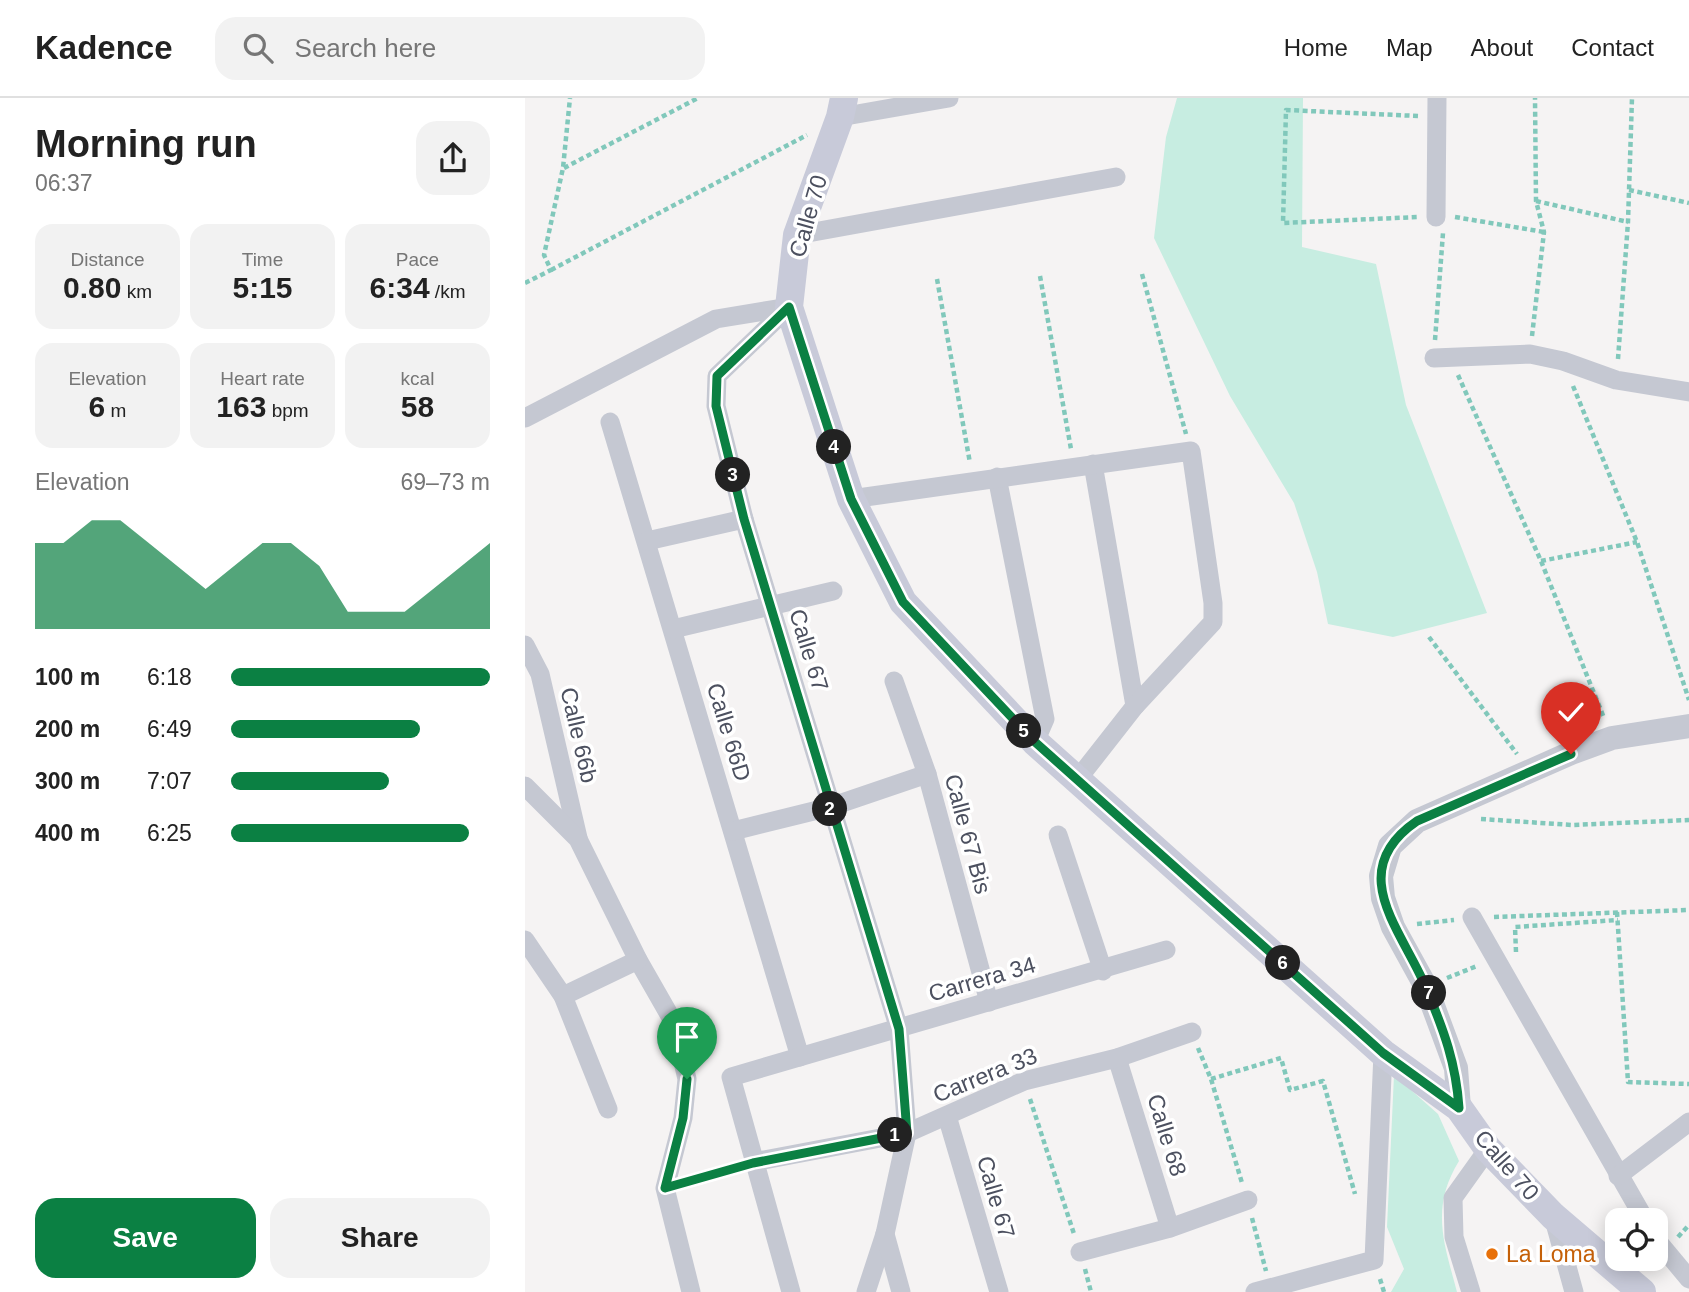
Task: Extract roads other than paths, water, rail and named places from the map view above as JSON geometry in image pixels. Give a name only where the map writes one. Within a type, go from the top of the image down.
[{"type":"main road","name":"Calle 70","points":[[842,108],[797,235],[789,307],[851,499],[903,602],[1035,742],[1383,1053],[1459,1108],[1488,1149],[1553,1216],[1642,1292]]},
{"type":"street","points":[[842,108],[949,98]]},
{"type":"street","points":[[1437,108],[1440,222]]},
{"type":"street","points":[[797,235],[1116,177]]},
{"type":"street","points":[[525,418],[716,319],[789,307]]},
{"type":"street","name":"Calle 67","points":[[789,307],[717,376],[716,406],[744,519],[899,1029],[907,1133],[885,1234],[866,1292]]},
{"type":"street","points":[[1442,359],[1530,354],[1563,361],[1616,380],[1689,392]]},
{"type":"street","name":"Calle 66D","points":[[610,422],[800,1057]]},
{"type":"street","points":[[851,499],[1191,451],[1213,603],[1213,622],[1135,706],[1077,780]]},
{"type":"street","points":[[1084,466],[1135,706]]},
{"type":"street","points":[[997,477],[1045,719],[1035,742]]},
{"type":"street","points":[[647,541],[744,519]]},
{"type":"street","points":[[673,629],[833,591]]},
{"type":"street","name":"Calle 66b","points":[[525,645],[540,674],[578,839]]},
{"type":"street","name":"Calle 67 Bis","points":[[894,681],[927,775],[989,1002]]},
{"type":"street","points":[[1459,1108],[1456,1068],[1426,987],[1393,927],[1383,898],[1381,876],[1385,856],[1398,836],[1428,816],[1612,738],[1689,726]]},
{"type":"street","points":[[733,831],[830,807],[927,775]]},
{"type":"street","points":[[525,786],[578,839],[638,960],[674,1023],[687,1079],[683,1118],[665,1188],[691,1292]]},
{"type":"street","points":[[1058,835],[1103,971]]},
{"type":"street","points":[[1472,918],[1638,1208]]},
{"type":"street","points":[[525,940],[563,996],[608,1109]]},
{"type":"street","name":"Carrera 34","points":[[753,1163],[731,1077],[1103,971],[1166,950]]},
{"type":"street","points":[[563,996],[638,960]]},
{"type":"street","name":"Carrera 33","points":[[753,1163],[907,1133],[1024,1081],[1117,1058],[1192,1032]]},
{"type":"street","points":[[1262,1290],[1374,1260],[1383,1053]]},
{"type":"street","name":"Calle 68","points":[[1117,1058],[1170,1228]]},
{"type":"street","name":"Calle 67","points":[[947,1116],[999,1292]]},
{"type":"street","points":[[1618,1176],[1689,1122]]},
{"type":"street","points":[[1471,1292],[1454,1237],[1453,1198],[1488,1149]]},
{"type":"street","points":[[753,1163],[791,1292]]},
{"type":"street","points":[[1080,1252],[1170,1228],[1248,1200]]},
{"type":"street","points":[[1553,1216],[1574,1292]]},
{"type":"street","points":[[885,1234],[901,1292]]},
{"type":"street","points":[[1668,1254],[1689,1279]]},
{"type":"place","name":"La Loma","points":[[1492,1254]]}]
